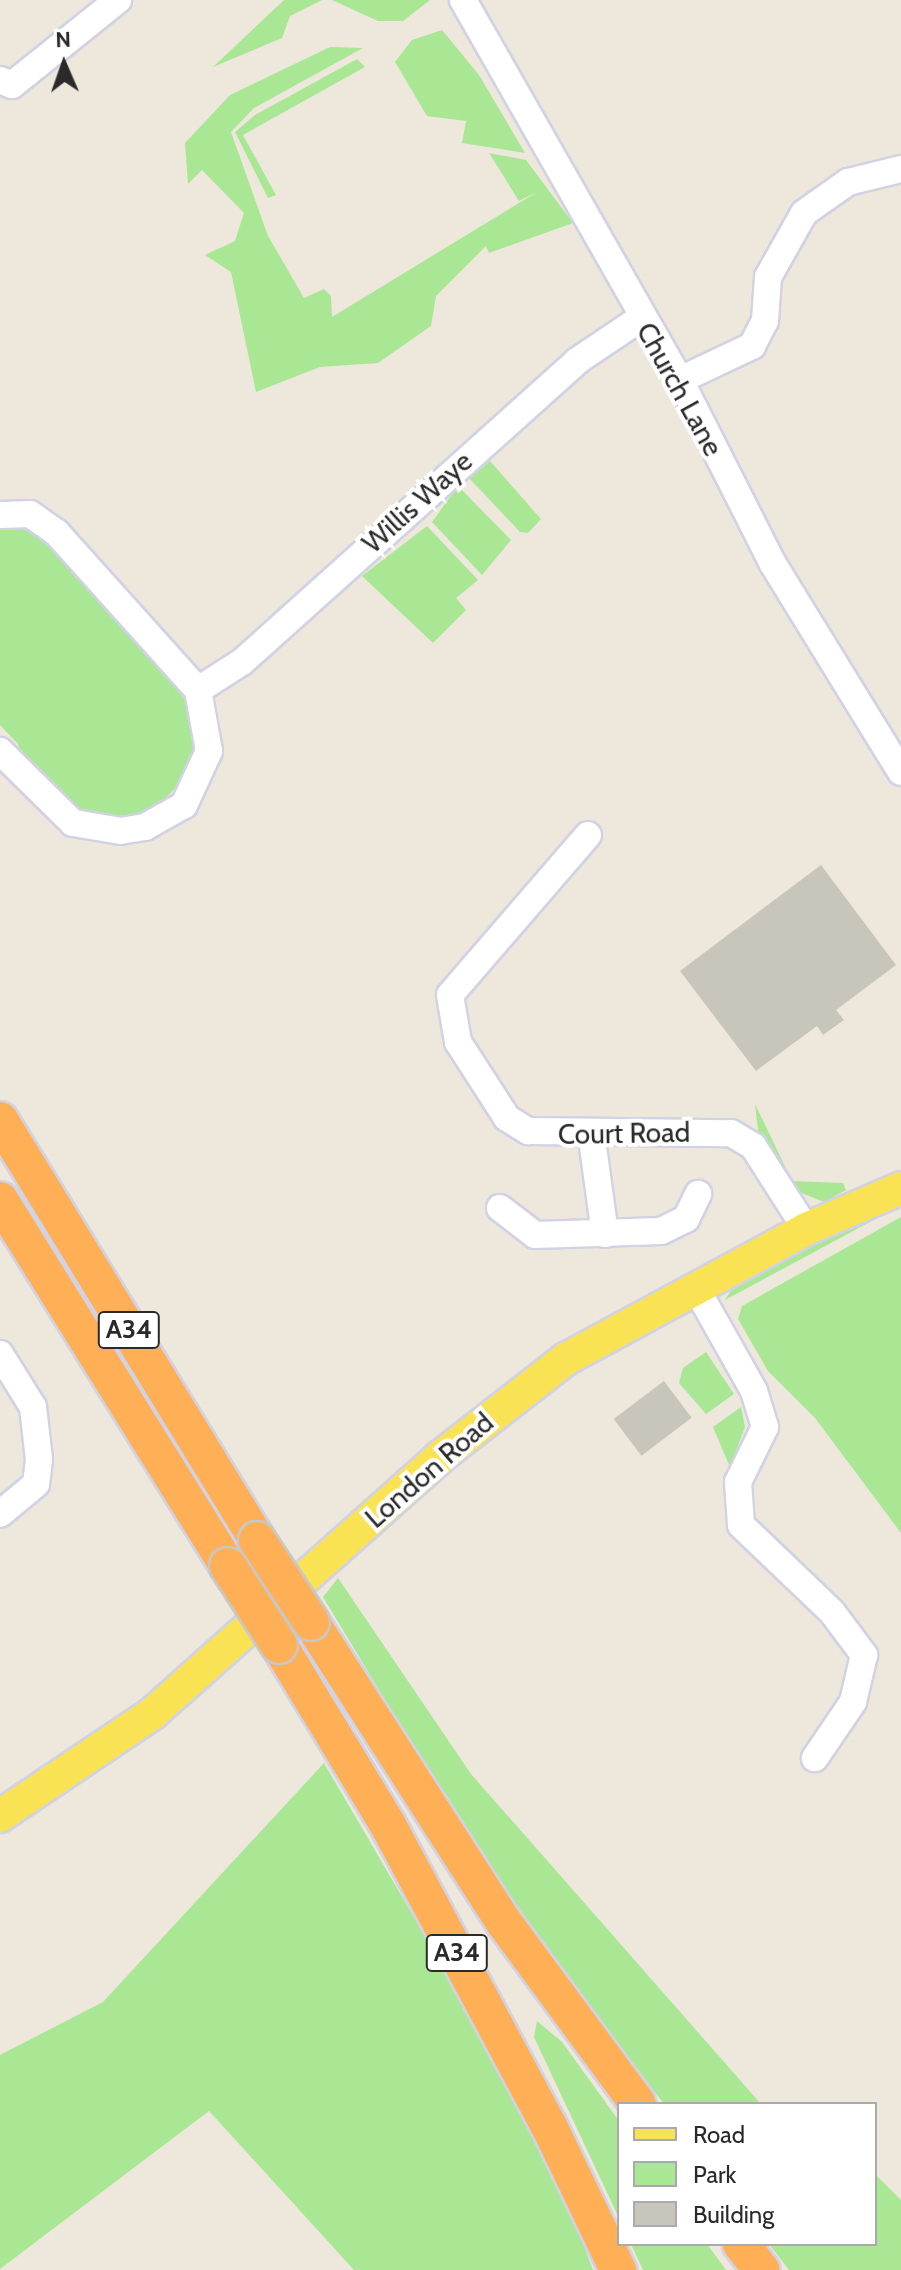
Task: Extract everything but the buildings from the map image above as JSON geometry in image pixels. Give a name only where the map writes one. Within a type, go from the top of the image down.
[{"type":"highway","name":"A34","points":[[0,1120],[257,1540],[503,1921],[637,2102]]},
{"type":"highway","name":"A34","points":[[0,1200],[388,1825],[549,2126],[618,2270]]},
{"type":"highway","points":[[743,2246],[761,2270]]},
{"type":"main road","name":"London Road","points":[[0,1816],[153,1713],[513,1397],[574,1354],[806,1229],[901,1188]]},
{"type":"street","points":[[0,80],[12,85],[118,0]]},
{"type":"street","name":"Church Lane","points":[[464,2],[641,318],[680,380],[773,564],[901,772]]},
{"type":"street","points":[[680,380],[752,346],[765,321],[768,277],[804,213],[848,182],[901,169]]},
{"type":"street","name":"Willis Waye","points":[[198,690],[242,662],[567,369],[641,318]]},
{"type":"street","points":[[0,515],[30,514],[56,532],[198,690],[209,729],[202,775],[184,805],[145,827],[99,831],[73,823],[0,751]]},
{"type":"street","name":"Court Road","points":[[588,835],[450,995],[458,1042],[507,1118],[550,1135],[591,1132],[731,1133],[753,1146],[806,1229]]},
{"type":"street","points":[[591,1132],[605,1234]]},
{"type":"street","points":[[500,1208],[535,1235],[661,1231],[686,1219],[698,1194]]},
{"type":"street","points":[[696,1288],[754,1391],[765,1427],[738,1482],[741,1525],[832,1612],[864,1655],[853,1702],[815,1758]]},
{"type":"street","points":[[0,1354],[33,1407],[39,1460],[36,1484],[0,1514]]},
{"type":"green space","points":[[284,0],[322,0],[290,16],[282,38],[213,67]]},
{"type":"green space","points":[[332,0],[430,0],[403,21],[378,21]]},
{"type":"green space","points":[[442,30],[479,75],[525,153],[462,143],[466,121],[427,116],[395,62],[412,40]]},
{"type":"green space","points":[[330,47],[363,48],[254,108],[231,132],[268,236],[304,298],[324,289],[331,296],[332,317],[537,192],[519,201],[489,153],[526,160],[573,223],[489,253],[486,246],[436,296],[431,326],[378,363],[320,367],[256,392],[231,272],[205,255],[235,241],[244,213],[202,170],[188,184],[185,143],[230,95]]},
{"type":"green space","points":[[357,59],[365,67],[243,135],[276,195],[268,198],[235,132],[255,115]]},
{"type":"green space","points":[[490,461],[541,519],[528,533],[520,532],[469,478]]},
{"type":"green space","points":[[458,486],[511,540],[482,575],[432,522]]},
{"type":"green space","points":[[0,526],[23,526],[40,534],[189,695],[201,744],[186,777],[149,815],[88,816],[20,757],[18,744],[0,725]]},
{"type":"green space","points":[[427,526],[478,580],[456,598],[466,610],[433,643],[362,576]]},
{"type":"green space","points":[[755,1104],[792,1181],[843,1183],[846,1190],[824,1202],[794,1190],[759,1138]]},
{"type":"green space","points":[[880,1210],[881,1216],[725,1300],[739,1278]]},
{"type":"green space","points":[[901,1217],[901,1533],[815,1418],[768,1371],[738,1319],[742,1306]]},
{"type":"green space","points":[[706,1352],[734,1394],[706,1414],[679,1383],[683,1368]]},
{"type":"green space","points":[[741,1407],[745,1427],[730,1467],[713,1427]]},
{"type":"green space","points":[[338,1578],[471,1774],[759,2102],[662,2102],[495,1882],[323,1597]]},
{"type":"green space","points":[[324,1763],[543,2138],[593,2270],[354,2270],[209,2111],[0,2269],[0,2055],[103,2002]]},
{"type":"green space","points":[[537,2021],[562,2042],[617,2118],[617,2214],[534,2037]]},
{"type":"green space","points":[[877,2176],[901,2200],[901,2270],[789,2270],[771,2246],[877,2246]]},
{"type":"green space","points":[[632,2246],[708,2246],[726,2270],[643,2270]]}]
